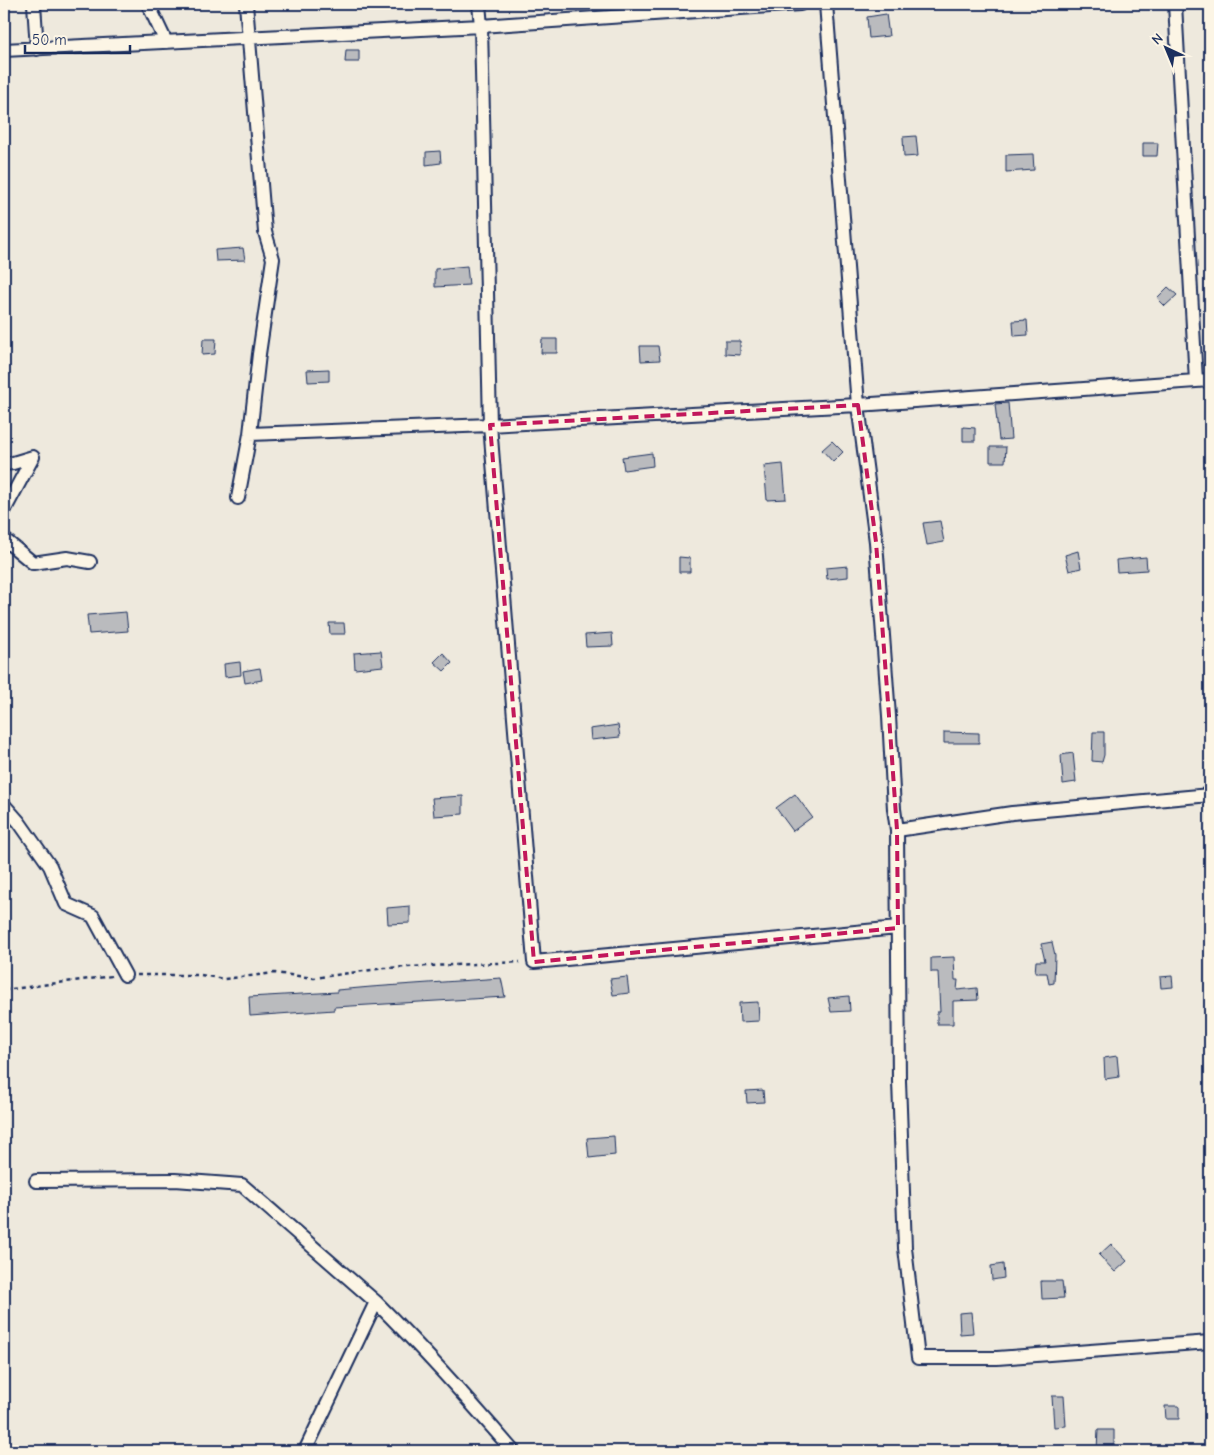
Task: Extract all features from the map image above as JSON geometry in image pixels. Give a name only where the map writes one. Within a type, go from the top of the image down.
[{"type":"street","points":[[34,4],[37,49]]},
{"type":"street","points":[[148,4],[166,42]]},
{"type":"street","points":[[238,498],[250,434],[273,259],[265,232],[246,4]]},
{"type":"street","points":[[479,4],[490,425],[534,962],[898,928]]},
{"type":"street","points":[[4,50],[481,26],[800,4]]},
{"type":"street","points":[[826,4],[858,405],[876,542],[897,830],[899,1080],[905,1248],[918,1358],[997,1358],[1210,1342]]},
{"type":"street","points":[[1175,4],[1196,381]]},
{"type":"street","points":[[250,434],[490,425],[858,405],[1210,380]]},
{"type":"street","points":[[4,464],[33,457],[4,511]]},
{"type":"street","points":[[4,539],[33,563],[67,558],[90,562]]},
{"type":"street","points":[[897,830],[1012,812],[1210,795]]},
{"type":"street","points":[[4,805],[19,822],[50,866],[66,904],[93,916],[125,975]]},
{"type":"street","points":[[36,1181],[175,1180],[242,1185],[376,1302],[512,1451]]},
{"type":"street","points":[[305,1451],[376,1302]]},
{"type":"path","points":[[4,990],[125,975],[201,975],[224,979],[275,973],[314,978],[385,968],[534,962]]},
{"type":"highlighted area","points":[[858,405],[876,542],[897,830],[898,928],[534,962],[490,425]]},
{"type":"building","points":[[886,14],[889,36],[869,38],[867,17]]},
{"type":"building","points":[[346,50],[359,50],[359,62],[345,62]]},
{"type":"building","points":[[916,136],[918,156],[904,157],[903,137]]},
{"type":"building","points":[[1143,143],[1158,143],[1157,156],[1143,156]]},
{"type":"building","points":[[440,151],[441,163],[426,165],[426,152]]},
{"type":"building","points":[[1033,154],[1034,170],[1006,172],[1006,155]]},
{"type":"building","points":[[243,248],[245,260],[216,261],[215,250]]},
{"type":"building","points":[[467,266],[469,285],[435,287],[435,269]]},
{"type":"building","points":[[1168,287],[1177,295],[1165,306],[1157,298]]},
{"type":"building","points":[[1027,320],[1028,335],[1014,336],[1013,321]]},
{"type":"building","points":[[203,339],[216,339],[215,354],[202,355]]},
{"type":"building","points":[[542,339],[557,339],[557,353],[541,353]]},
{"type":"building","points":[[725,341],[740,341],[740,355],[725,354]]},
{"type":"building","points":[[640,346],[658,346],[660,360],[641,361]]},
{"type":"building","points":[[329,369],[329,381],[308,382],[307,370]]},
{"type":"building","points":[[1008,403],[1011,439],[999,440],[995,404]]},
{"type":"building","points":[[963,427],[975,428],[975,441],[963,441]]},
{"type":"building","points":[[832,441],[843,452],[833,462],[822,450]]},
{"type":"building","points":[[990,447],[1006,447],[1005,462],[990,462]]},
{"type":"building","points":[[652,453],[653,466],[624,470],[622,457]]},
{"type":"building","points":[[783,464],[786,499],[767,500],[764,466]]},
{"type":"building","points":[[940,521],[944,542],[927,545],[923,523]]},
{"type":"building","points":[[1078,551],[1081,568],[1069,571],[1065,555]]},
{"type":"building","points":[[679,557],[690,558],[690,572],[679,572]]},
{"type":"building","points":[[1146,557],[1147,570],[1117,572],[1116,560]]},
{"type":"building","points":[[848,566],[848,577],[827,579],[826,568]]},
{"type":"building","points":[[126,612],[128,631],[89,634],[87,615]]},
{"type":"building","points":[[329,623],[344,623],[345,634],[330,634]]},
{"type":"building","points":[[612,633],[613,646],[586,647],[585,635]]},
{"type":"building","points":[[381,651],[383,666],[355,669],[354,653]]},
{"type":"building","points":[[443,653],[452,663],[444,671],[434,662]]},
{"type":"building","points":[[240,662],[241,675],[225,677],[224,664]]},
{"type":"building","points":[[260,668],[262,680],[245,683],[243,671]]},
{"type":"building","points":[[618,725],[620,737],[591,740],[590,729]]},
{"type":"building","points":[[944,732],[979,733],[979,743],[944,743]]},
{"type":"building","points":[[1093,732],[1104,732],[1104,755],[1102,762],[1092,761]]},
{"type":"building","points":[[1073,753],[1076,782],[1063,784],[1061,755]]},
{"type":"building","points":[[795,794],[812,817],[793,831],[776,808]]},
{"type":"building","points":[[463,796],[463,814],[434,816],[432,798]]},
{"type":"building","points":[[410,906],[410,923],[388,924],[387,908]]},
{"type":"building","points":[[1052,942],[1055,955],[1054,983],[1049,984],[1047,973],[1035,973],[1036,961],[1045,961],[1041,944]]},
{"type":"building","points":[[954,957],[955,980],[958,980],[957,990],[977,988],[978,1000],[953,1001],[953,1024],[937,1024],[937,1012],[940,1012],[938,972],[931,972],[931,958]]},
{"type":"building","points":[[1172,976],[1173,987],[1161,988],[1160,977]]},
{"type":"building","points":[[627,977],[629,993],[613,995],[610,979]]},
{"type":"building","points":[[501,978],[505,997],[334,1007],[334,1010],[250,1016],[249,997],[337,992],[337,990],[371,987]]},
{"type":"building","points":[[849,996],[850,1011],[831,1012],[828,998]]},
{"type":"building","points":[[758,1002],[759,1021],[740,1022],[739,1003]]},
{"type":"building","points":[[1117,1056],[1119,1077],[1105,1079],[1104,1058]]},
{"type":"building","points":[[763,1090],[764,1102],[747,1103],[746,1091]]},
{"type":"building","points":[[614,1136],[615,1155],[589,1158],[587,1138]]},
{"type":"building","points":[[1111,1244],[1127,1261],[1115,1272],[1099,1255]]},
{"type":"building","points":[[1003,1264],[1004,1278],[992,1280],[991,1266]]},
{"type":"building","points":[[1041,1281],[1062,1281],[1064,1298],[1042,1299]]},
{"type":"building","points":[[971,1312],[973,1333],[960,1334],[959,1313]]},
{"type":"building","points":[[1052,1396],[1064,1396],[1066,1426],[1054,1427]]},
{"type":"building","points":[[1165,1406],[1179,1406],[1179,1419],[1166,1419]]},
{"type":"building","points":[[1098,1430],[1114,1430],[1114,1450],[1097,1450]]}]
